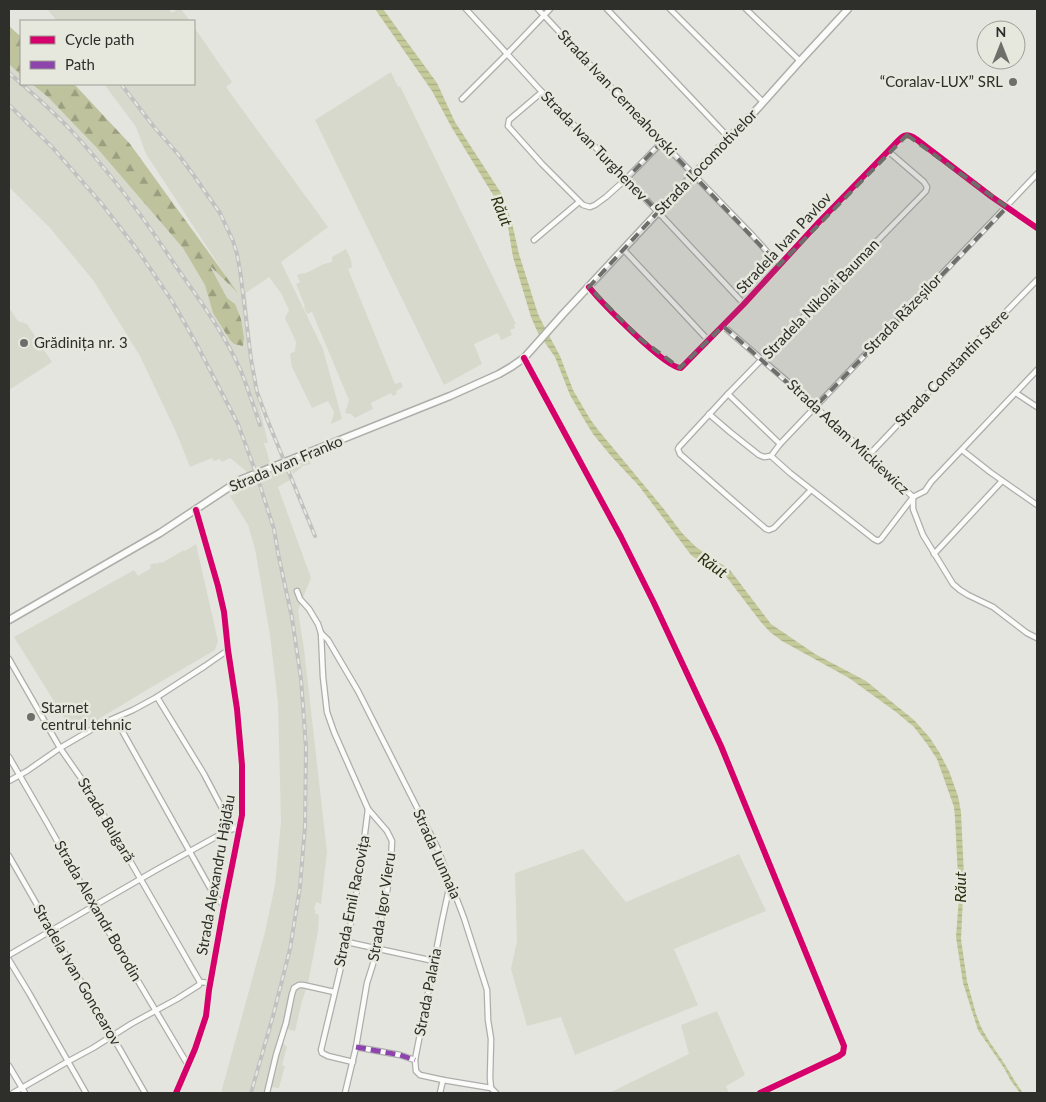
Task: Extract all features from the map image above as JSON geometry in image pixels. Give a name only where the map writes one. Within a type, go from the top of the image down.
[{"type":"main road","name":"Strada Locomotivelor","points":[[563,314],[848,9]]},
{"type":"main road","name":"Strada Ivan Franko","points":[[9,620],[160,533],[240,480],[450,396],[511,368],[524,358],[563,314]]},
{"type":"street","name":"Strada Ivan Turghenev","points":[[466,9],[542,92],[744,304]]},
{"type":"street","name":"Strada Ivan Cerneahovski","points":[[538,9],[779,265]]},
{"type":"street","points":[[462,99],[550,9]]},
{"type":"street","points":[[606,9],[729,138]]},
{"type":"street","points":[[670,9],[763,102]]},
{"type":"street","points":[[746,9],[800,61]]},
{"type":"street","points":[[542,92],[509,120],[508,126],[579,202],[586,206],[595,205],[606,197],[662,142]]},
{"type":"street","name":"Stradela Ivan Pavlov","points":[[589,287],[639,338],[677,368],[680,368],[723,326],[888,151],[907,135],[916,139],[1006,207]]},
{"type":"street","name":"Stradela Nikolai Bauman","points":[[811,490],[774,528],[769,530],[680,454],[678,449],[728,394],[926,191],[927,187],[924,182],[888,151]]},
{"type":"street","name":"Strada Răzeșilor","points":[[771,456],[780,444],[1037,174]]},
{"type":"street","points":[[534,240],[579,202]]},
{"type":"street","points":[[1006,207],[1037,228]]},
{"type":"street","points":[[624,250],[708,340]]},
{"type":"street","name":"Strada Constantin Stere","points":[[868,456],[1037,280]]},
{"type":"street","name":"Strada Adam Mickiewicz","points":[[723,326],[762,359],[913,497],[912,504],[915,516],[923,535],[957,588],[993,607],[1027,634],[1037,638]]},
{"type":"street","points":[[524,358],[654,603],[721,746],[844,1046],[843,1053],[840,1056],[760,1093]]},
{"type":"street","points":[[710,414],[759,455],[764,457],[771,456],[811,490],[878,541],[913,497],[925,491],[1037,370]]},
{"type":"street","points":[[1016,393],[1037,407]]},
{"type":"street","points":[[728,394],[780,444]]},
{"type":"street","points":[[962,450],[1037,505]]},
{"type":"street","points":[[934,554],[1002,481]]},
{"type":"street","name":"Strada Alexandru Hâjdău","points":[[176,1093],[206,1016],[210,983],[242,802],[242,764],[224,612],[196,510]]},
{"type":"street","name":"Strada Igor Vieru","points":[[297,591],[300,599],[318,624],[321,633],[327,712],[336,737],[368,809],[387,831],[392,842],[387,892],[345,1093]]},
{"type":"street","name":"Strada Lunnaia","points":[[321,633],[328,640],[358,691],[384,741],[437,847],[464,918],[487,990],[491,1039],[491,1088]]},
{"type":"street","points":[[9,781],[101,724],[137,709],[228,650]]},
{"type":"street","name":"Strada Bulgară","points":[[9,659],[60,748],[84,781],[200,982]]},
{"type":"street","points":[[157,697],[204,774],[233,829]]},
{"type":"street","points":[[115,718],[212,891],[224,906]]},
{"type":"street","name":"Strada Alexandr Borodin","points":[[9,757],[94,907],[188,1065]]},
{"type":"street","name":"Strada Emil Racovița","points":[[352,1062],[322,1053],[322,1046],[347,942],[359,880],[368,809]]},
{"type":"street","points":[[9,955],[221,834],[239,826]]},
{"type":"street","name":"Stradela Ivan Goncearov","points":[[9,856],[145,1093]]},
{"type":"street","name":"Strada Palaria","points":[[415,1060],[450,883]]},
{"type":"street","points":[[347,942],[434,961]]},
{"type":"street","points":[[9,960],[86,1093]]},
{"type":"street","points":[[13,1093],[176,999],[199,985],[200,982],[210,983]]},
{"type":"street","points":[[267,1093],[294,988],[303,985],[334,992]]},
{"type":"street","points":[[356,1047],[400,1055],[415,1060],[418,1074],[491,1088],[496,1093]]},
{"type":"street","points":[[9,1066],[25,1093]]},
{"type":"street","points":[[440,1093],[443,1080]]},
{"type":"highlighted area","points":[[907,135],[1007,207],[815,407],[723,326],[680,368],[639,338],[589,287],[658,212],[626,179],[662,142],[779,265]]},
{"type":"shaded area","points":[[169,9],[172,13],[181,9],[189,20],[56,20],[48,10]]},
{"type":"shaded area","points":[[9,26],[20,36],[20,85],[75,85],[130,144],[228,279],[146,154],[136,127],[105,85],[195,85],[195,28],[232,82],[226,87],[328,227],[281,262],[323,349],[342,419],[331,424],[334,412],[328,401],[312,408],[292,367],[290,354],[295,351],[296,342],[285,318],[289,310],[281,293],[269,277],[246,293],[255,388],[268,443],[264,443],[274,474],[309,460],[311,464],[303,466],[293,474],[292,471],[288,473],[290,480],[278,487],[311,578],[298,610],[327,852],[321,904],[316,902],[314,910],[319,915],[318,931],[308,984],[295,1031],[286,1029],[283,1043],[287,1047],[282,1065],[285,1066],[279,1088],[270,1087],[269,1093],[221,1093],[265,932],[275,885],[281,822],[278,703],[270,635],[255,549],[248,525],[230,496],[252,485],[246,471],[230,458],[222,462],[220,459],[214,461],[212,458],[190,467],[176,432],[140,356],[93,280],[50,228],[9,187]]},
{"type":"shaded area","points":[[391,72],[398,87],[400,86],[516,324],[514,325],[515,328],[510,330],[512,335],[501,340],[498,333],[474,344],[482,364],[444,385],[315,120]]},
{"type":"shaded area","points":[[346,249],[352,267],[348,269],[395,384],[401,382],[403,387],[396,391],[397,394],[392,396],[391,393],[371,403],[373,409],[355,418],[351,414],[345,413],[349,400],[312,312],[307,314],[296,284],[300,282],[297,275],[332,262],[332,257]]},
{"type":"shaded area","name":"Grădinița nr. 3","points":[[9,308],[18,321],[27,324],[52,362],[9,390]]},
{"type":"shaded area","points":[[196,544],[218,641],[215,650],[89,725],[69,725],[14,637],[134,570],[138,576],[151,568],[150,565],[162,563]]},
{"type":"shaded area","points":[[583,849],[626,902],[739,854],[766,911],[674,949],[698,1005],[575,1055],[561,1017],[527,1026],[511,969],[517,941],[515,873]]},
{"type":"shaded area","points":[[717,1011],[745,1075],[726,1086],[729,1093],[609,1093],[689,1054],[681,1025]]},
{"type":"green space","points":[[9,26],[20,36],[20,74],[9,64]]},
{"type":"green space","points":[[33,85],[75,85],[130,144],[238,293],[210,266],[227,298],[235,304],[241,319],[244,338],[243,346],[234,344],[230,340],[213,313],[205,285],[183,248],[97,148],[48,97]]},
{"type":"water","name":"Răut","points":[[375,9],[383,9],[437,83],[455,122],[501,193],[512,223],[519,254],[538,314],[560,356],[573,390],[599,431],[682,533],[696,547],[730,570],[771,624],[815,654],[866,681],[914,720],[930,738],[939,752],[949,771],[958,796],[961,812],[964,876],[961,939],[967,981],[981,1027],[1023,1093],[1020,1093],[1011,1081],[978,1030],[963,983],[956,937],[959,897],[954,807],[937,759],[914,727],[896,712],[849,678],[782,641],[770,632],[725,575],[691,555],[639,486],[593,434],[570,395],[555,357],[538,333],[531,317],[513,257],[508,227],[495,198],[452,128],[432,91]]},
{"type":"railway","points":[[9,73],[20,83]]},
{"type":"railway","points":[[22,85],[54,113],[83,143],[125,194],[202,303],[227,343],[241,371],[260,425]]},
{"type":"railway","points":[[122,85],[192,173],[220,213],[233,241],[240,270],[257,392],[315,536]]},
{"type":"railway","points":[[9,105],[52,147],[102,204],[139,252],[172,301],[238,424],[274,529],[292,618],[301,679],[306,748],[305,826],[300,887],[290,949],[251,1093]]},
{"type":"marked path","points":[[356,1047],[400,1055],[415,1060]]},
{"type":"cycle path","points":[[589,287],[648,346],[673,365],[681,368],[744,304],[819,222],[906,135],[916,139],[992,197],[1037,228]]},
{"type":"cycle path","points":[[524,358],[621,537],[721,746],[844,1046],[843,1053],[839,1056],[760,1093]]},
{"type":"cycle path","points":[[176,1093],[195,1049],[206,1016],[224,906],[242,815],[242,765],[237,709],[224,612],[196,510]]},
{"type":"place","name":"“Coralav-LUX” SRL","points":[[1013,82]]},
{"type":"place","name":"Grădinița nr. 3","points":[[24,343]]},
{"type":"place","name":"Starnet centrul tehnic","points":[[31,717]]}]
